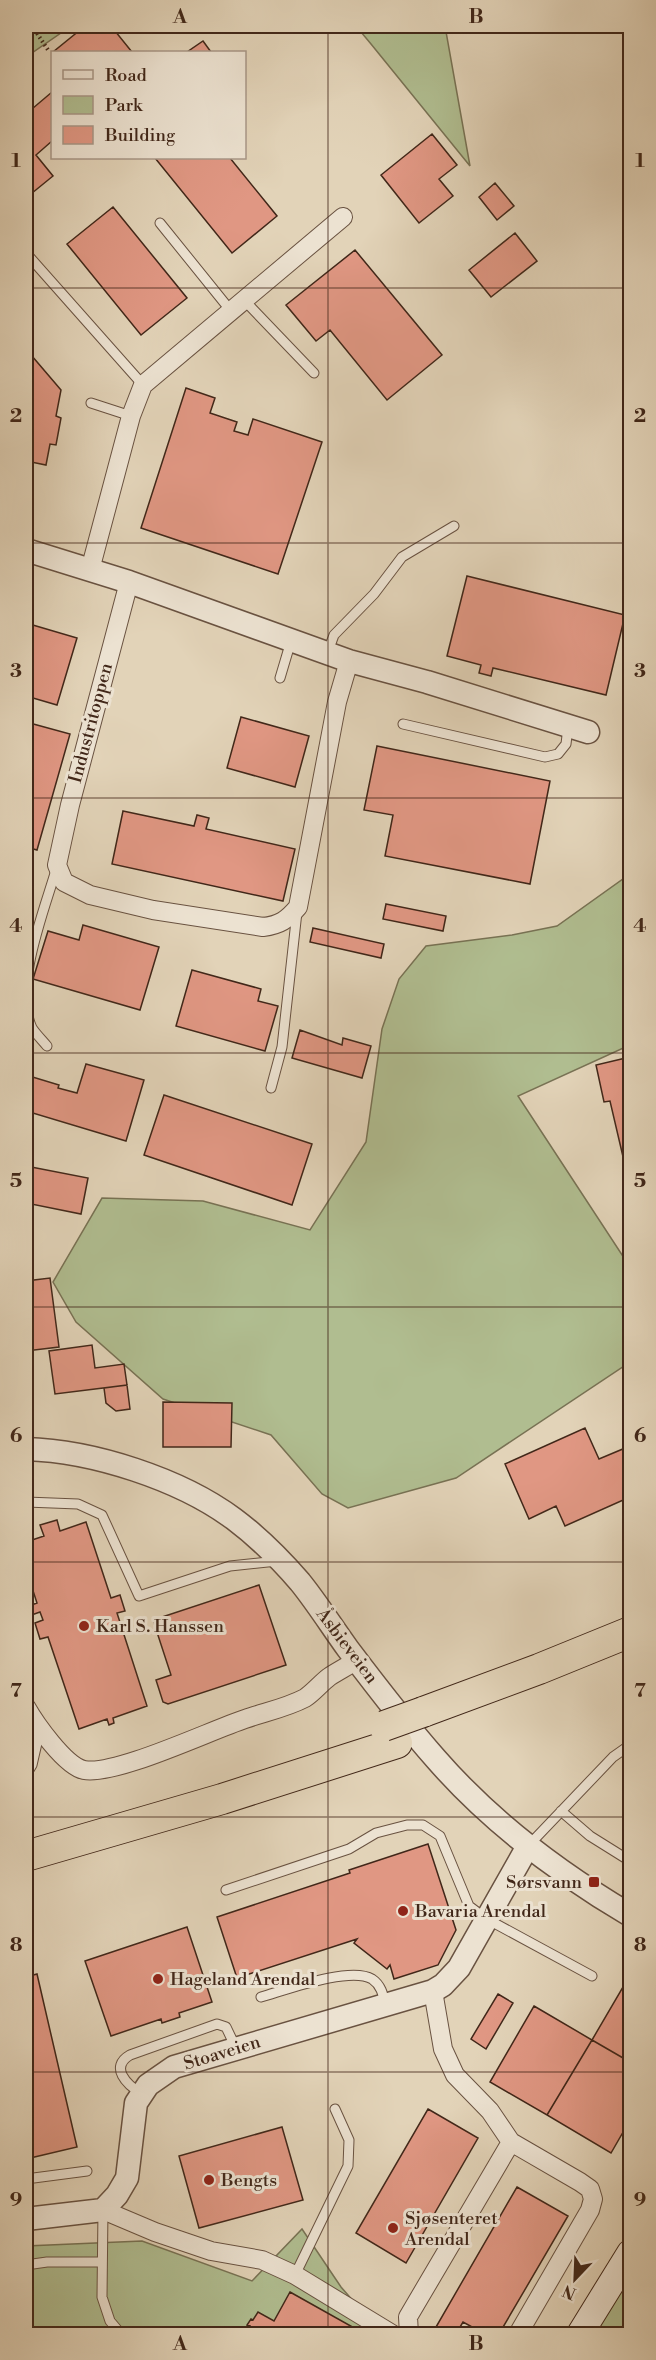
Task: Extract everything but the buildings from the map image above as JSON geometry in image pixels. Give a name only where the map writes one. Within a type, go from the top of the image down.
[{"type":"highway","points":[[430,1720],[539,1669],[630,1632]]},
{"type":"highway","points":[[26,1856],[211,1803],[430,1720],[630,1653]]},
{"type":"highway","points":[[26,1835],[219,1780],[390,1735]]},
{"type":"main road","points":[[580,2334],[630,2253]]},
{"type":"street","points":[[90,570],[131,416],[144,385],[343,217]]},
{"type":"street","points":[[26,550],[129,582],[327,654],[427,682],[578,729]]},
{"type":"street","name":"Industritoppen","points":[[57,865],[70,805],[129,582]]},
{"type":"street","points":[[57,865],[64,882],[76,890],[153,910],[263,927],[283,922],[298,907],[337,702],[349,661]]},
{"type":"street","name":"Åsbieveien","points":[[26,1449],[43,1449],[130,1468],[203,1499],[235,1520],[301,1584],[357,1660],[436,1760],[478,1802],[528,1845],[603,1899],[630,1915]]},
{"type":"street","points":[[26,1707],[40,1730],[74,1765],[82,1770],[98,1770],[131,1761],[245,1719],[274,1712],[306,1697],[329,1677],[357,1660]]},
{"type":"street","name":"Stoaveien","points":[[141,2094],[148,2085],[174,2067],[433,1991],[443,1985],[459,1968],[528,1845]]},
{"type":"street","points":[[433,1991],[443,2049],[455,2075],[490,2110],[511,2142],[580,2182],[590,2189],[593,2199],[585,2222],[518,2334]]},
{"type":"street","points":[[103,2210],[117,2195],[127,2178],[132,2148],[133,2117],[141,2094]]},
{"type":"street","points":[[409,2334],[408,2317],[511,2142]]},
{"type":"street","points":[[26,2219],[103,2210],[155,2232],[211,2251],[262,2260],[295,2275],[392,2334]]},
{"type":"lane","points":[[160,223],[237,305],[314,373]]},
{"type":"lane","points":[[26,253],[144,385]]},
{"type":"lane","points":[[91,403],[131,416]]},
{"type":"lane","points":[[327,654],[334,635],[374,594],[402,557],[454,526]]},
{"type":"lane","points":[[280,678],[291,641]]},
{"type":"lane","points":[[403,724],[545,757],[558,754],[578,729]]},
{"type":"lane","name":"Industritoppen","points":[[47,1046],[32,1028],[26,999],[27,972],[57,865]]},
{"type":"lane","points":[[271,1088],[282,1047],[298,907]]},
{"type":"lane","points":[[26,1502],[78,1504],[102,1515],[139,1596],[230,1566],[279,1561]]},
{"type":"lane","points":[[26,1775],[32,1765],[40,1730]]},
{"type":"lane","points":[[528,1845],[613,1757],[630,1745]]},
{"type":"lane","points":[[561,1811],[590,1836],[630,1861]]},
{"type":"lane","points":[[226,1890],[350,1849],[376,1833],[407,1825],[423,1825],[440,1836],[469,1906],[485,1918],[592,1976]]},
{"type":"lane","points":[[261,1997],[336,1977],[364,1975],[374,1980],[380,1987],[385,2004]]},
{"type":"lane","points":[[141,2094],[122,2078],[120,2067],[123,2059],[130,2055],[217,2024],[226,2027],[236,2048]]},
{"type":"lane","points":[[295,2275],[348,2166],[349,2140],[335,2109]]},
{"type":"lane","points":[[26,2179],[87,2171]]},
{"type":"lane","points":[[103,2210],[102,2297],[110,2321],[121,2334]]},
{"type":"lane","points":[[26,2265],[47,2262],[102,2262]]},
{"type":"path","points":[[32,26],[48,50]]},
{"type":"green space","points":[[26,26],[71,26],[26,57]]},
{"type":"green space","points":[[356,26],[445,26],[470,166],[371,44]]},
{"type":"green space","points":[[630,874],[630,1045],[518,1096],[630,1267],[630,1362],[456,1478],[348,1508],[322,1494],[271,1435],[163,1399],[76,1322],[53,1282],[102,1198],[203,1201],[310,1230],[366,1142],[382,1029],[399,979],[426,946],[512,935],[557,926]]},
{"type":"green space","points":[[302,2229],[341,2287],[382,2334],[26,2334],[26,2246],[142,2241],[252,2281]]},
{"type":"green space","points":[[630,2259],[630,2334],[589,2334]]},
{"type":"place","name":"Karl S. Hanssen","points":[[84,1626]]},
{"type":"place","name":"Sørsvann","points":[[594,1882]]},
{"type":"place","name":"Bavaria Arendal","points":[[403,1911]]},
{"type":"place","name":"Hageland Arendal","points":[[158,1979]]},
{"type":"place","name":"Bengts","points":[[209,2180]]},
{"type":"place","name":"Sjøsenteret Arendal","points":[[393,2228]]}]
